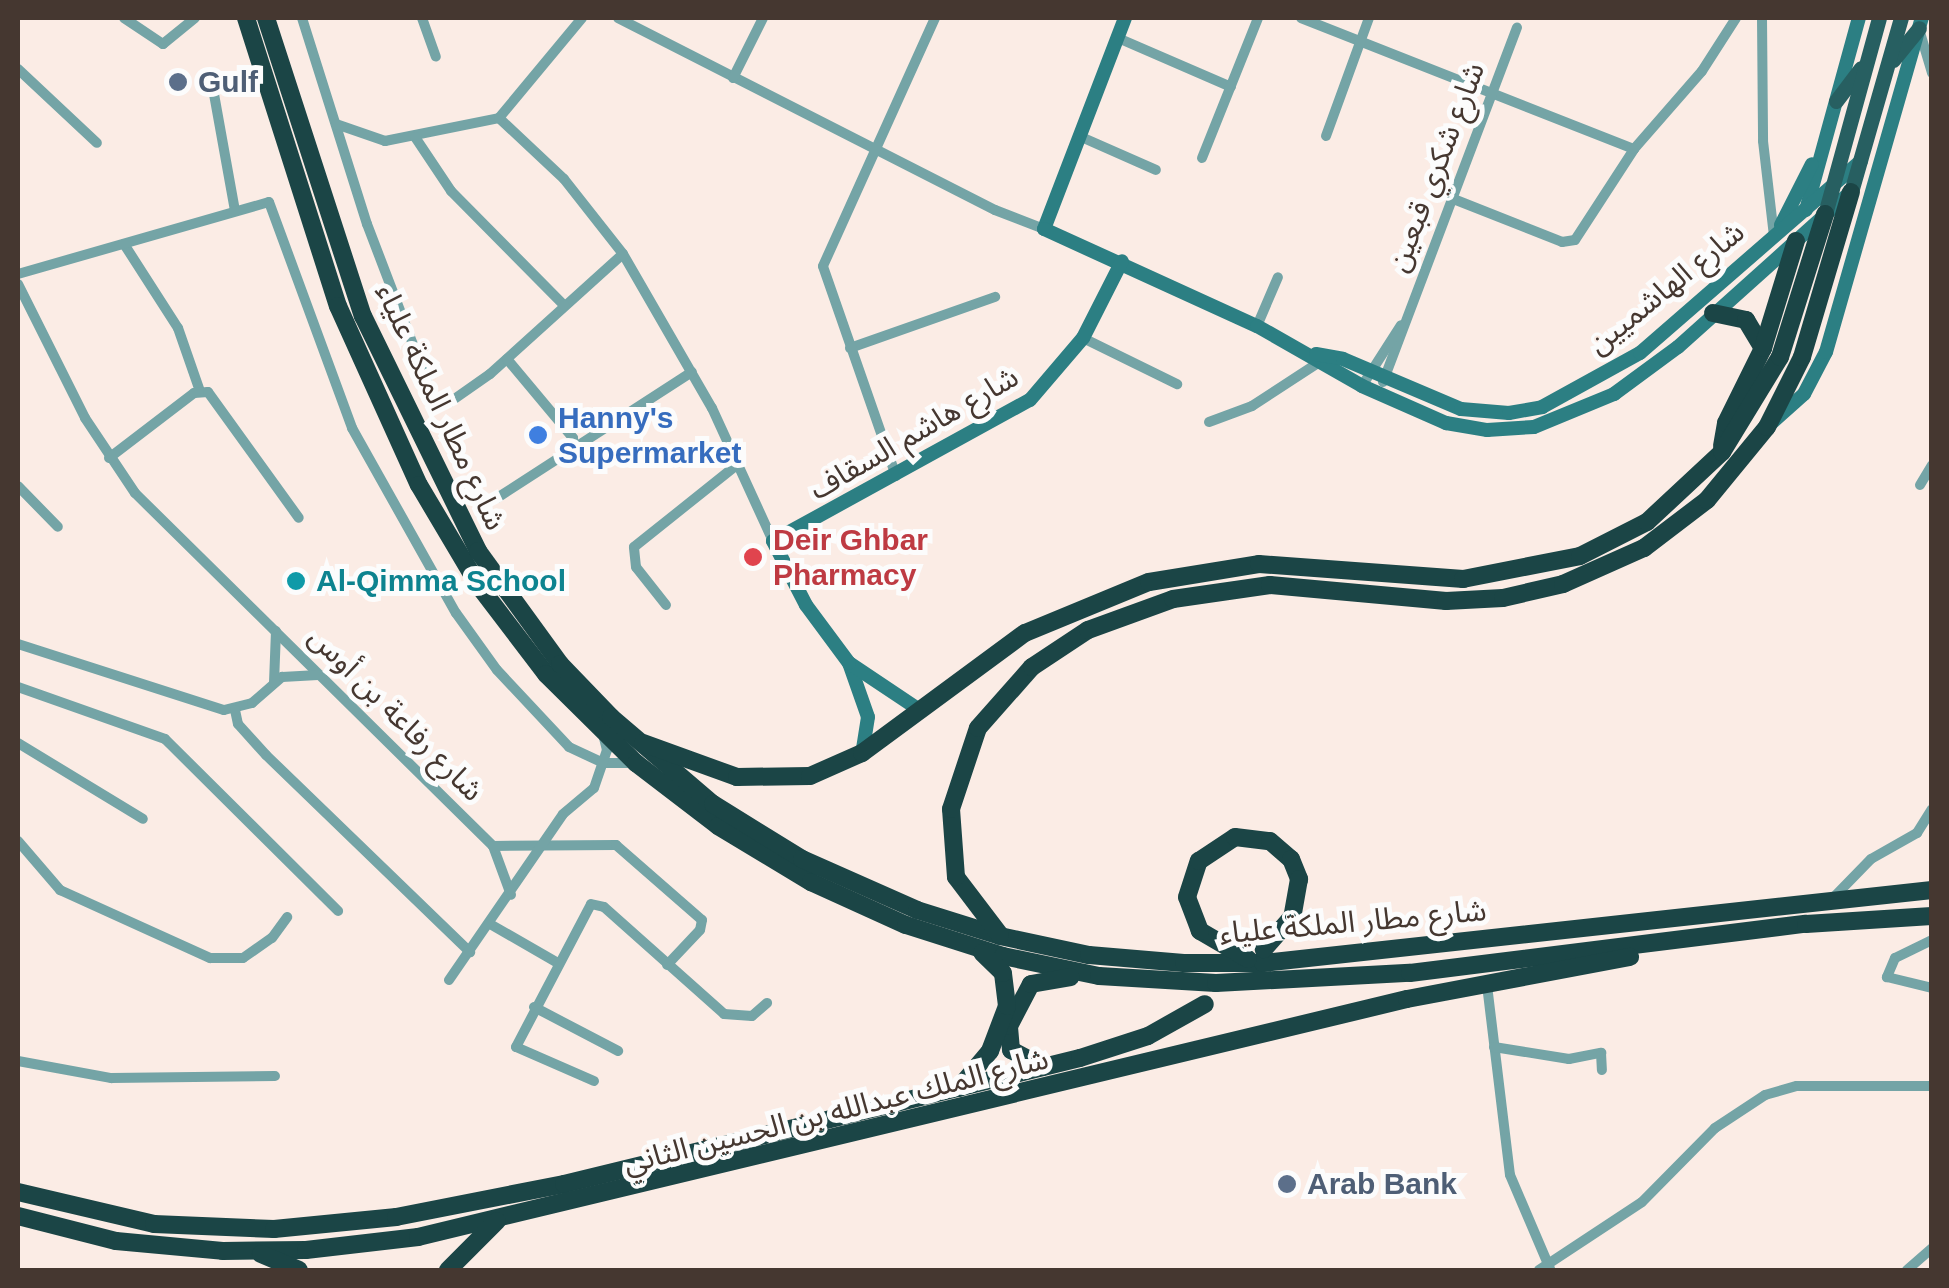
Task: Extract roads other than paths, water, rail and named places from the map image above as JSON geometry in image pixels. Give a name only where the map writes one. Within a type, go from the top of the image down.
[{"type":"highway","name":"شارع مطار الملكة علياء","points":[[246,18],[338,306],[419,486],[505,622],[602,732],[636,763],[718,826],[790,871],[871,911],[976,949],[1099,976],[1304,981],[1932,916]]},
{"type":"highway","name":"شارع مطار الملكة علياء","points":[[266,18],[364,316],[455,513],[560,664],[638,742],[714,804],[802,859],[904,906],[1000,936],[1089,955],[1264,956],[1932,890]]},
{"type":"highway","points":[[1000,936],[956,877],[949,835],[954,792],[970,744],[990,712],[1067,641],[1142,607],[1232,588],[1488,599],[1564,584],[1644,548],[1707,500],[1767,427],[1808,342],[1842,188]]},
{"type":"highway","points":[[638,742],[706,769],[756,780],[810,776],[862,753],[1024,632],[1148,582],[1259,564],[1434,578],[1494,576],[1548,567],[1610,542],[1677,499],[1722,452],[1775,368],[1826,214]]},
{"type":"highway","points":[[1722,452],[1726,423],[1763,348],[1796,241]]},
{"type":"highway","points":[[1714,313],[1746,320],[1763,348]]},
{"type":"highway","points":[[1488,599],[1494,576]]},
{"type":"highway","points":[[1235,837],[1270,841],[1291,859],[1299,879],[1292,917],[1264,956],[1214,943],[1188,909],[1188,884],[1199,861],[1235,837]]},
{"type":"highway","name":"شارع الملك عبدالله بن الحسين الثاني","points":[[18,1216],[116,1240],[251,1251],[351,1246],[498,1220],[1487,985],[1580,970],[1660,944]]},
{"type":"highway","points":[[959,1088],[990,1051],[1008,997],[1002,972],[976,949]]},
{"type":"highway","points":[[1043,1067],[1009,1047],[1020,997],[1046,978],[1099,976]]},
{"type":"highway","name":"شارع الملك عبدالله بن الحسين الثاني","points":[[18,1192],[154,1224],[332,1226],[515,1195],[1043,1067],[1136,1041],[1206,1004]]},
{"type":"highway","points":[[448,1270],[498,1220]]},
{"type":"highway","points":[[251,1251],[299,1270]]},
{"type":"main road","points":[[1842,188],[1879,18]]},
{"type":"main road","points":[[1826,214],[1861,161],[1901,18]]},
{"type":"main road","points":[[1887,68],[1921,23]]},
{"type":"main road","points":[[1836,101],[1867,61]]},
{"type":"street","points":[[124,18],[163,44],[195,18]]},
{"type":"street","points":[[302,18],[427,390],[438,402],[450,402],[507,359],[622,254]]},
{"type":"street","points":[[422,18],[436,57]]},
{"type":"street","points":[[336,124],[385,141],[499,118],[582,18]]},
{"type":"street","points":[[618,18],[732,78],[878,146],[995,210],[1122,261]]},
{"type":"street","points":[[732,78],[763,18]]},
{"type":"street","points":[[896,476],[822,266],[934,20],[919,18]]},
{"type":"street","points":[[1044,228],[1126,18]]},
{"type":"street","points":[[1202,158],[1258,18]]},
{"type":"street","points":[[1301,18],[1634,149]]},
{"type":"street","points":[[1326,136],[1369,18]]},
{"type":"street","points":[[1456,200],[1571,242],[1634,149],[1702,71],[1736,18]]},
{"type":"street","points":[[1762,18],[1763,141],[1776,234]]},
{"type":"street","points":[[1796,241],[1859,18]]},
{"type":"street","points":[[1921,23],[1932,72]]},
{"type":"street","points":[[1767,427],[1804,394],[1826,352],[1921,23]]},
{"type":"street","name":"شارع شكري قبعين","points":[[1378,394],[1402,324],[1456,200],[1488,92],[1517,28]]},
{"type":"street","points":[[1118,38],[1231,87]]},
{"type":"street","points":[[18,69],[97,143]]},
{"type":"street","points":[[212,83],[234,212]]},
{"type":"street","points":[[499,118],[564,179],[622,254],[692,372],[806,605],[849,663],[868,717],[862,753]]},
{"type":"street","points":[[1079,136],[1156,170]]},
{"type":"street","points":[[415,137],[451,191],[564,306]]},
{"type":"street","points":[[1776,234],[1824,141]]},
{"type":"street","name":"شارع الهاشميين","points":[[1122,261],[1322,357],[1370,370],[1472,411],[1542,407],[1640,353],[1807,208],[1842,188]]},
{"type":"street","points":[[18,274],[269,202],[352,428],[456,613],[561,740],[603,763],[636,763]]},
{"type":"street","name":"شارع الهاشميين","points":[[1322,357],[1362,386],[1460,427],[1534,427],[1614,394],[1826,214]]},
{"type":"street","points":[[124,244],[178,328],[200,391],[233,421],[299,518]]},
{"type":"street","name":"شارع هاشم السقاف","points":[[773,541],[1030,400],[1083,338],[1122,261]]},
{"type":"street","points":[[1257,326],[1278,277]]},
{"type":"street","name":"شارع رفاعة بن أوس","points":[[18,284],[109,458],[149,509],[493,846],[511,895]]},
{"type":"street","points":[[850,348],[995,298]]},
{"type":"street","name":"شارع شكري قبعين","points":[[1362,386],[1402,324]]},
{"type":"street","points":[[1083,338],[1176,384]]},
{"type":"street","points":[[1209,422],[1252,406],[1322,357]]},
{"type":"street","points":[[507,359],[573,438],[574,448]]},
{"type":"street","points":[[497,498],[692,372]]},
{"type":"street","points":[[109,458],[200,391]]},
{"type":"street","points":[[666,605],[636,566],[634,547],[738,464]]},
{"type":"street","points":[[1920,485],[1932,466]]},
{"type":"street","points":[[18,486],[58,527]]},
{"type":"street","points":[[274,682],[276,630]]},
{"type":"street","points":[[18,644],[235,710]]},
{"type":"street","points":[[849,663],[918,709]]},
{"type":"street","points":[[235,710],[274,682],[293,674],[319,675]]},
{"type":"street","points":[[18,687],[165,739],[338,911]]},
{"type":"street","points":[[235,710],[238,724],[266,755],[470,952]]},
{"type":"street","points":[[449,980],[563,814],[590,793],[603,763],[602,732]]},
{"type":"street","points":[[18,743],[142,819]]},
{"type":"street","points":[[1834,897],[1852,877],[1917,833],[1932,809]]},
{"type":"street","points":[[18,841],[46,879],[96,910],[210,958],[243,958],[272,938],[287,916]]},
{"type":"street","points":[[493,846],[610,842],[699,916],[700,930],[667,965]]},
{"type":"street","points":[[1852,877],[1866,894]]},
{"type":"street","points":[[594,1081],[517,1049],[556,962],[584,910],[595,903],[724,1014],[752,1016],[767,1003]]},
{"type":"street","points":[[490,924],[556,962]]},
{"type":"street","points":[[1932,940],[1896,958],[1887,977],[1932,988]]},
{"type":"street","points":[[1487,985],[1510,1175],[1546,1269],[1642,1202],[1715,1128],[1751,1102],[1797,1086],[1932,1086]]},
{"type":"street","points":[[534,1007],[618,1051]]},
{"type":"street","points":[[1494,1047],[1569,1059],[1601,1052],[1602,1070]]},
{"type":"street","points":[[18,1061],[112,1078],[275,1076]]},
{"type":"street","points":[[1907,1270],[1932,1248]]},
{"type":"place","name":"Gulf","points":[[178,82]]},
{"type":"place","name":"Hanny's Supermarket","points":[[538,435]]},
{"type":"place","name":"Deir Ghbar Pharmacy","points":[[753,557]]},
{"type":"place","name":"Al-Qimma School","points":[[296,581]]},
{"type":"place","name":"Arab Bank","points":[[1287,1184]]}]
